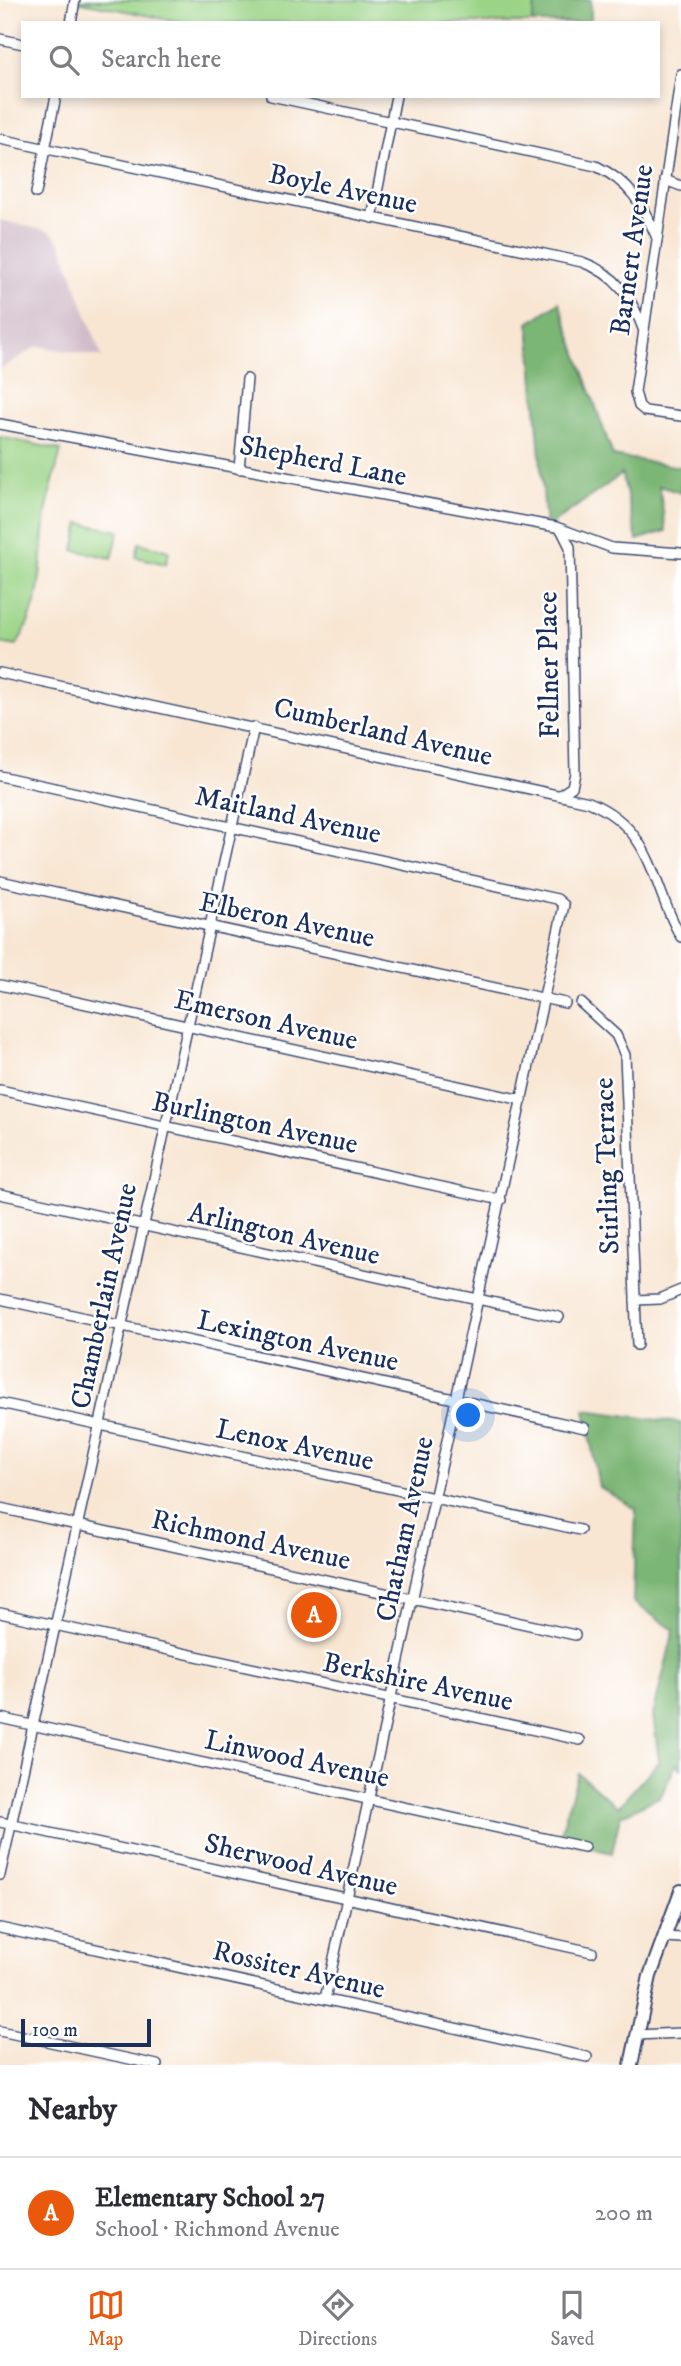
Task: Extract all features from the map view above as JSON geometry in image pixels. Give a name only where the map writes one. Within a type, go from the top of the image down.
[{"type":"main road","points":[[631,2065],[650,1976],[681,1891]]},
{"type":"street","points":[[71,21],[75,0]]},
{"type":"street","points":[[0,39],[21,44]]},
{"type":"street","name":"Barnert Avenue","points":[[681,74],[635,399],[645,411],[681,416]]},
{"type":"street","points":[[36,193],[56,98]]},
{"type":"street","points":[[281,98],[596,166],[617,177],[634,191],[657,238]]},
{"type":"street","points":[[372,218],[396,98]]},
{"type":"street","name":"Boyle Avenue","points":[[0,139],[593,266],[611,277],[625,291],[643,331]]},
{"type":"street","points":[[666,180],[681,186]]},
{"type":"street","points":[[239,469],[247,379]]},
{"type":"street","name":"Shepherd Lane","points":[[0,424],[561,529],[612,548],[681,553]]},
{"type":"street","name":"Fellner Place","points":[[559,795],[572,787],[575,773],[570,547],[561,529]]},
{"type":"street","name":"Cumberland Avenue","points":[[0,673],[559,795],[601,807],[630,829],[645,850],[681,937]]},
{"type":"street","name":"Chamberlain Avenue","points":[[0,1875],[254,727]]},
{"type":"street","name":"Maitland Avenue","points":[[0,776],[545,896],[557,899],[564,905]]},
{"type":"street","name":"Elberon Avenue","points":[[0,881],[565,1003]]},
{"type":"street","name":"Chatham Avenue","points":[[325,1999],[564,905]]},
{"type":"street","name":"Emerson Avenue","points":[[0,985],[523,1100]]},
{"type":"street","name":"Stirling Terrace","points":[[581,1003],[610,1028],[625,1055],[638,1345]]},
{"type":"street","name":"Burlington Avenue","points":[[0,1090],[501,1200]]},
{"type":"street","name":"Arlington Avenue","points":[[0,1194],[559,1317]]},
{"type":"street","points":[[635,1300],[660,1299],[681,1290]]},
{"type":"street","name":"Lexington Avenue","points":[[0,1299],[585,1428]]},
{"type":"street","name":"Lenox Avenue","points":[[0,1403],[580,1530]]},
{"type":"street","name":"Richmond Avenue","points":[[0,1508],[575,1635]]},
{"type":"street","name":"Berkshire Avenue","points":[[0,1613],[580,1740]]},
{"type":"street","name":"Linwood Avenue","points":[[0,1718],[584,1847]]},
{"type":"street","name":"Sherwood Avenue","points":[[0,1822],[592,1952]]},
{"type":"street","name":"Rossiter Avenue","points":[[0,1928],[587,2057]]},
{"type":"street","points":[[664,1937],[681,1938]]},
{"type":"street","points":[[0,2031],[156,2065]]},
{"type":"street","points":[[636,2035],[681,2033]]},
{"type":"shaded area","points":[[0,220],[51,232],[61,244],[102,357],[38,346],[2,368],[0,377]]},
{"type":"green space","points":[[72,0],[536,0],[532,21],[175,21]]},
{"type":"green space","points":[[536,0],[591,0],[591,21],[532,21]]},
{"type":"green space","points":[[559,302],[613,456],[681,467],[681,493],[659,486],[666,531],[637,540],[622,474],[546,528],[529,323]]},
{"type":"green space","points":[[0,437],[61,450],[47,506],[36,597],[32,613],[16,646],[0,643]]},
{"type":"green space","points":[[80,523],[119,531],[112,558],[74,550]]},
{"type":"green space","points":[[139,543],[169,551],[166,564],[136,557]]},
{"type":"green space","points":[[585,1410],[681,1423],[681,1769],[676,1764],[661,1796],[620,1816],[612,1853],[559,1840],[578,1773],[618,1807],[659,1761],[653,1715],[674,1630],[633,1602],[636,1509],[599,1487]]},
{"type":"place","name":"Elementary School 27","points":[[314,1615]]}]
